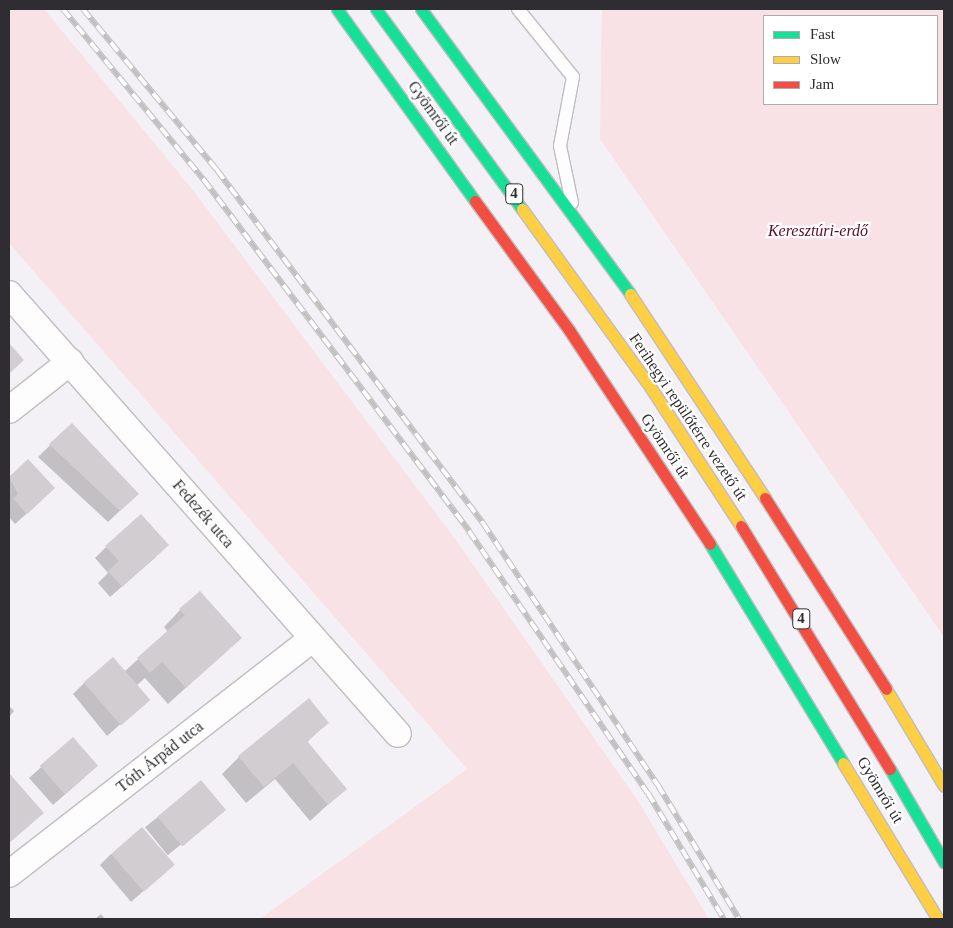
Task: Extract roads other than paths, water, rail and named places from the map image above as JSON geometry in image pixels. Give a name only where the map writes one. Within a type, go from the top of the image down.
[{"type":"street","name":"Gyömrői út","points":[[337,9],[569,330],[703,532],[938,919]]},
{"type":"street","name":"Ferihegyi repülőtérre vezető út","points":[[376,9],[647,382],[814,639],[944,862]]},
{"type":"street","points":[[422,9],[575,218],[731,441],[944,786]]},
{"type":"street","name":"Fedezék utca","points":[[9,294],[311,640],[398,734]]},
{"type":"street","points":[[9,410],[70,362]]},
{"type":"street","name":"Tóth Árpád utca","points":[[9,874],[311,640]]},
{"type":"lane","points":[[518,9],[573,77],[560,146],[575,218]]},
{"type":"railway","points":[[63,9],[204,180],[469,531],[648,793],[724,919]]},
{"type":"railway","points":[[83,9],[217,170],[483,523],[658,785],[739,919]]},
{"type":"park label","name":"Keresztúri-erdő","points":[[818,231]]}]
